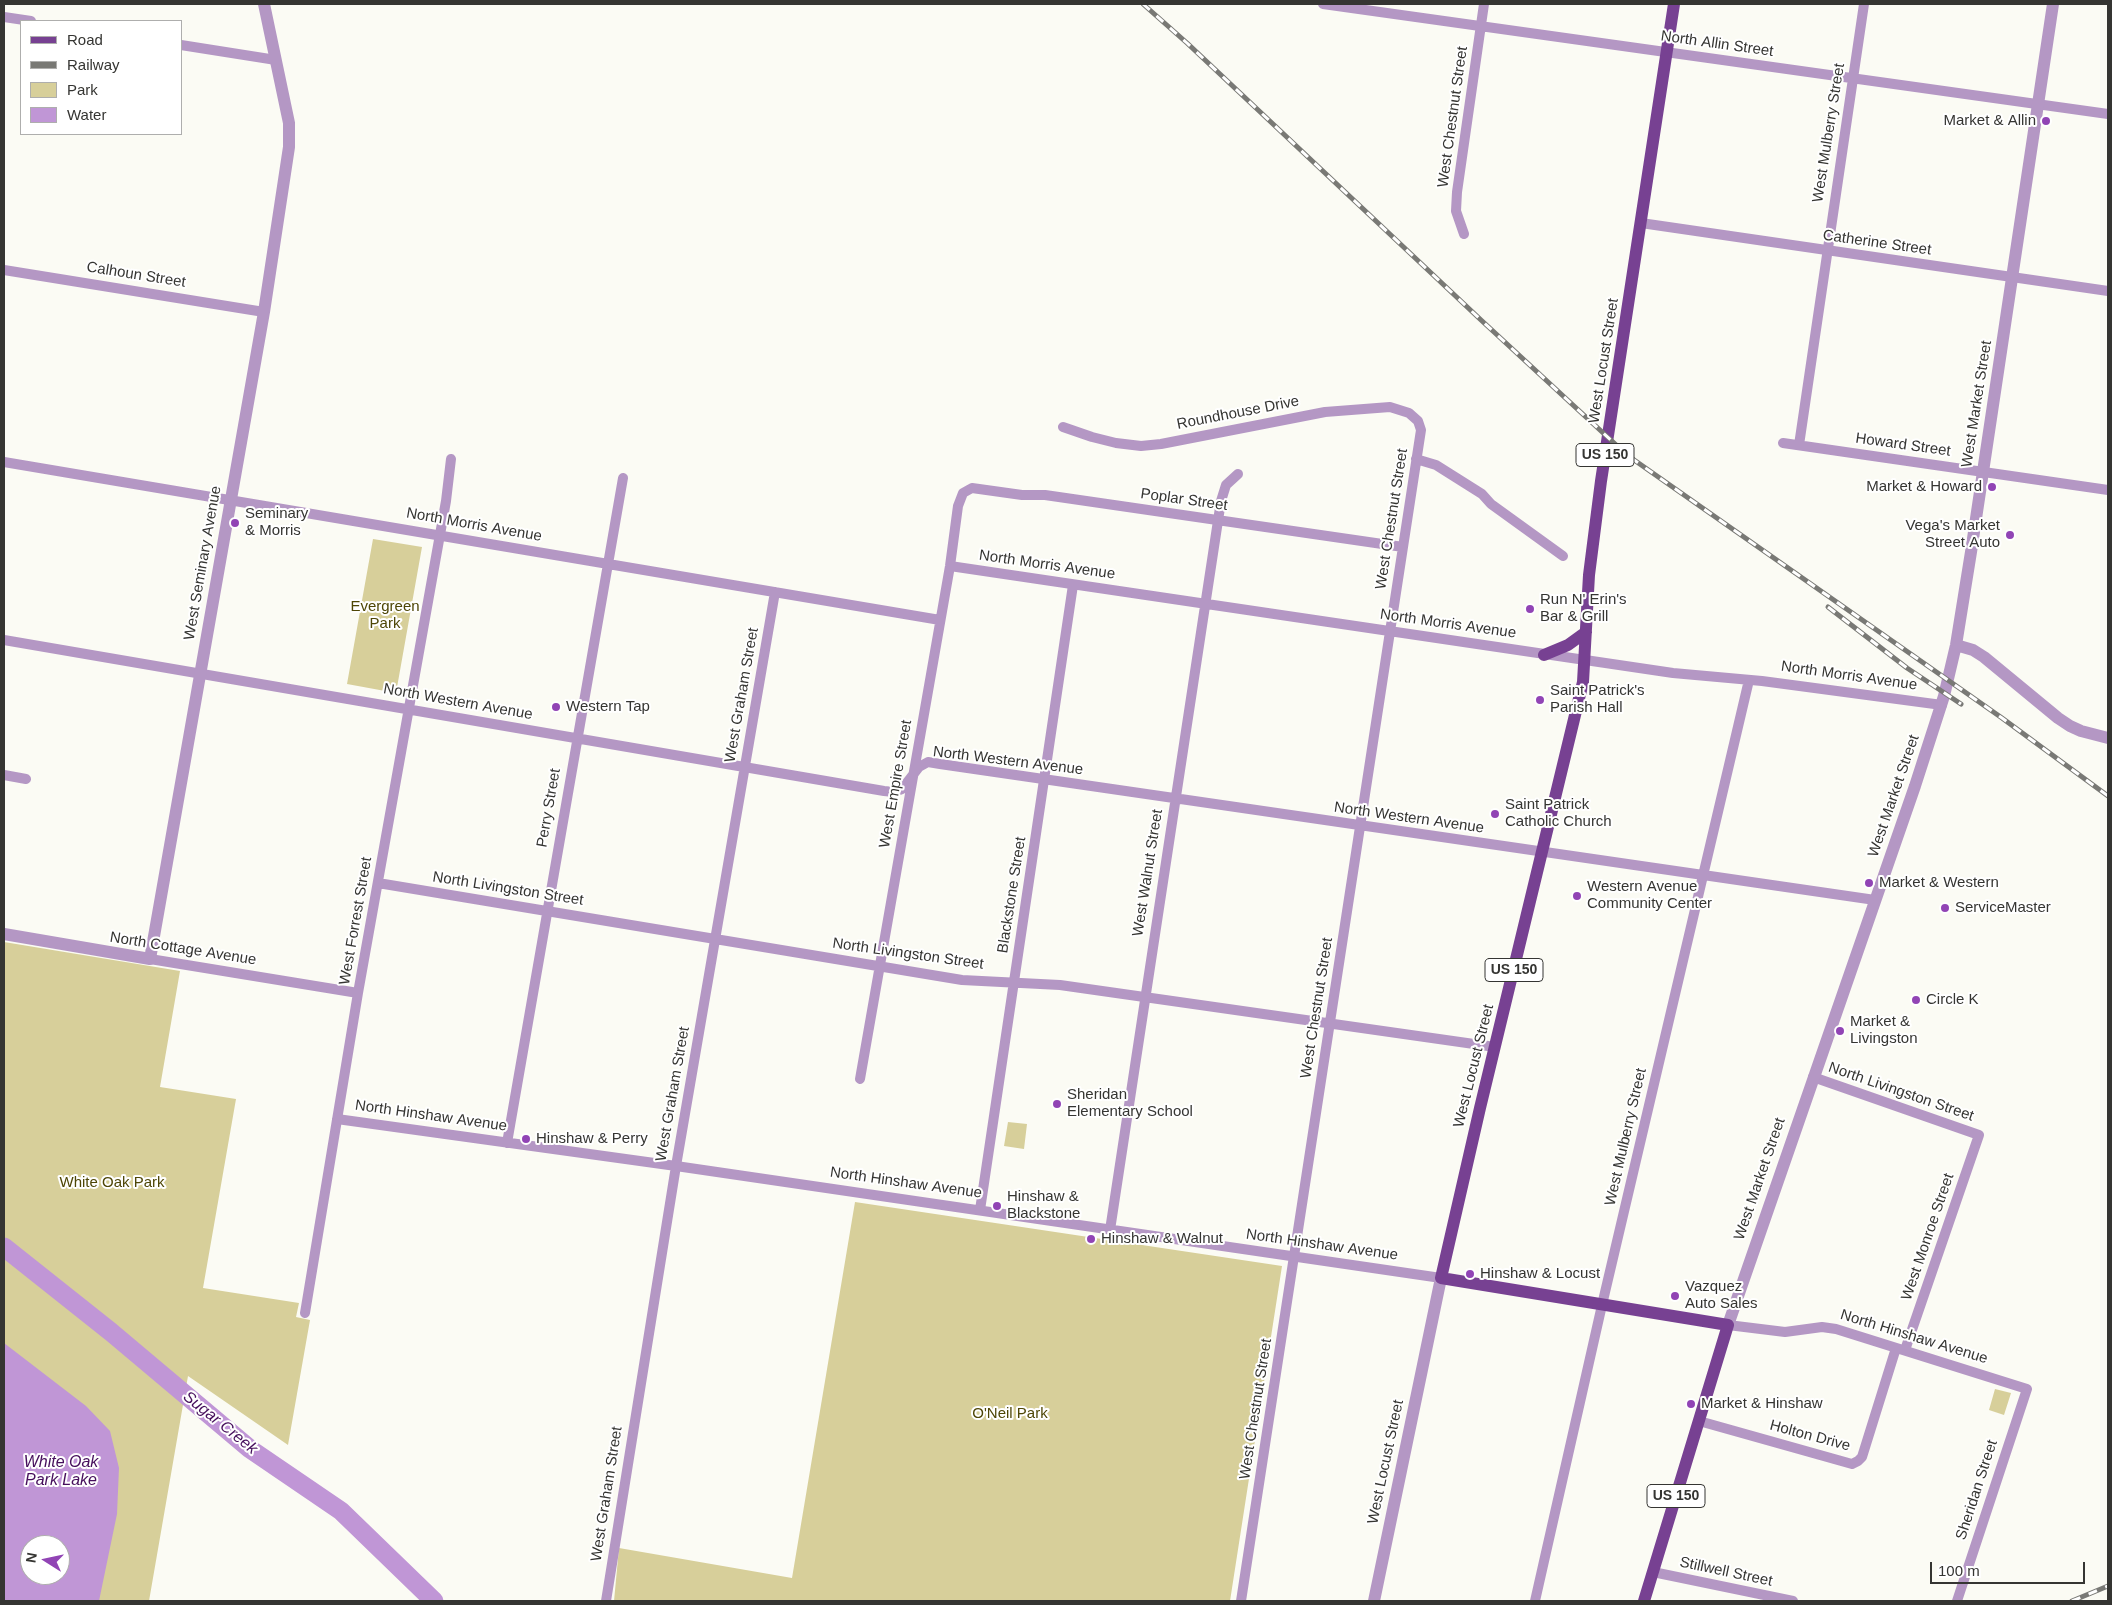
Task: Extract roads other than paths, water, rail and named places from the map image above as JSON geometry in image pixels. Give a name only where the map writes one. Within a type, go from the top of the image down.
[{"type":"main road","name":"West Locust Street","points":[[1441,1278],[1583,682],[1589,575],[1601,481],[1674,4]]},
{"type":"main road","points":[[1544,655],[1568,645],[1586,632]]},
{"type":"main road","name":"North Hinshaw Avenue","points":[[1441,1278],[1728,1325]]},
{"type":"main road","name":"West Market Street","points":[[1644,1601],[1728,1325]]},
{"type":"street","name":"West Seminary Avenue","points":[[150,960],[232,500],[264,312],[289,147],[289,123],[264,4]]},
{"type":"street","name":"North Allin Street","points":[[1323,4],[2108,114]]},
{"type":"street","name":"West Chestnut Street","points":[[1464,234],[1456,210],[1457,192],[1484,4]]},
{"type":"street","name":"West Mulberry Street","points":[[1798,445],[1864,4]]},
{"type":"street","name":"West Market Street","points":[[1728,1325],[1942,705],[1956,645],[2053,4]]},
{"type":"street","points":[[4,17],[24,20]]},
{"type":"street","points":[[182,45],[276,60]]},
{"type":"street","name":"Catherine Street","points":[[1641,223],[2108,291]]},
{"type":"street","name":"Calhoun Street","points":[[4,270],[264,312]]},
{"type":"street","name":"Roundhouse Drive","points":[[1063,427],[1100,439],[1141,446],[1161,444],[1325,412],[1361,408],[1390,407],[1400,409],[1418,421]]},
{"type":"street","name":"West Chestnut Street","points":[[1241,1601],[1421,430],[1418,421]]},
{"type":"street","name":"Howard Street","points":[[1783,443],[2108,490]]},
{"type":"street","points":[[1416,459],[1436,465],[1482,494],[1491,504],[1563,556]]},
{"type":"street","name":"West Forrest Street","points":[[305,1313],[358,993],[440,535],[451,460]]},
{"type":"street","name":"North Morris Avenue","points":[[4,462],[940,620]]},
{"type":"street","name":"West Walnut Street","points":[[1110,1230],[1204,604],[1223,490],[1238,474]]},
{"type":"street","name":"Perry Street","points":[[507,1143],[546,910],[623,478]]},
{"type":"street","name":"Poplar Street","points":[[962,494],[972,488],[1045,495],[1403,547]]},
{"type":"street","name":"West Empire Street","points":[[860,1079],[950,566],[958,506],[962,494]]},
{"type":"street","name":"North Morris Avenue","points":[[950,566],[1673,674],[1749,680],[1942,705]]},
{"type":"street","name":"Blackstone Street","points":[[980,1210],[1074,585]]},
{"type":"street","name":"West Graham Street","points":[[606,1601],[714,939],[775,592]]},
{"type":"street","name":"North Western Avenue","points":[[4,640],[894,792],[902,789],[919,767],[928,762],[1875,900]]},
{"type":"street","points":[[1956,645],[1973,650],[2070,726],[2108,738]]},
{"type":"street","name":"West Mulberry Street","points":[[1535,1601],[1602,1305],[1749,680]]},
{"type":"street","points":[[4,776],[26,779]]},
{"type":"street","name":"North Livingston Street","points":[[378,883],[962,980],[1060,985],[1495,1047]]},
{"type":"street","name":"North Cottage Avenue","points":[[4,934],[150,960],[358,993]]},
{"type":"street","name":"North Livingston Street","points":[[1813,1077],[1979,1135]]},
{"type":"street","name":"North Hinshaw Avenue","points":[[337,1120],[676,1166],[1294,1258],[1441,1278]]},
{"type":"street","name":"West Monroe Street","points":[[1855,1463],[1862,1457],[1979,1135]]},
{"type":"street","name":"West Locust Street","points":[[1374,1601],[1441,1278]]},
{"type":"street","name":"North Hinshaw Avenue","points":[[1728,1325],[1785,1332],[1822,1327],[1836,1329],[2026,1389]]},
{"type":"street","name":"Sheridan Street","points":[[1957,1601],[2026,1389]]},
{"type":"street","name":"Holton Drive","points":[[1699,1421],[1846,1464],[1855,1463]]},
{"type":"street","name":"Stillwell Street","points":[[1653,1572],[1794,1601]]},
{"type":"water","name":"White Oak Park Lake","points":[[4,1343],[86,1406],[110,1431],[119,1468],[117,1514],[99,1601],[4,1601]]},
{"type":"waterway","name":"Sugar Creek","points":[[4,1247],[111,1332],[250,1449],[341,1511],[434,1601]]},
{"type":"railway","points":[[1143,4],[1627,455],[2002,718],[2108,796]]},
{"type":"railway","points":[[1828,607],[1907,668],[1961,704]]},
{"type":"railway","points":[[2072,1601],[2108,1586]]},
{"type":"place","name":"Market & Allin","points":[[2046,121]]},
{"type":"place","name":"Market & Howard","points":[[1992,487]]},
{"type":"place","name":"Seminary & Morris","points":[[235,523]]},
{"type":"place","name":"Vega's Market Street Auto","points":[[2010,535]]},
{"type":"place","name":"Run N' Erin's Bar & Grill","points":[[1530,609]]},
{"type":"place","name":"Saint Patrick's Parish Hall","points":[[1540,700]]},
{"type":"place","name":"Western Tap","points":[[556,707]]},
{"type":"place","name":"Saint Patrick Catholic Church","points":[[1495,814]]},
{"type":"place","name":"Market & Western","points":[[1869,883]]},
{"type":"place","name":"Western Avenue Community Center","points":[[1577,896]]},
{"type":"place","name":"ServiceMaster","points":[[1945,908]]},
{"type":"place","name":"Circle K","points":[[1916,1000]]},
{"type":"place","name":"Market & Livingston","points":[[1840,1031]]},
{"type":"place","name":"Sheridan Elementary School","points":[[1057,1104]]},
{"type":"place","name":"Hinshaw & Perry","points":[[526,1139]]},
{"type":"place","name":"Hinshaw & Blackstone","points":[[997,1206]]},
{"type":"place","name":"Hinshaw & Walnut","points":[[1091,1239]]},
{"type":"place","name":"Hinshaw & Locust","points":[[1470,1274]]},
{"type":"place","name":"Vazquez Auto Sales","points":[[1675,1296]]},
{"type":"place","name":"Market & Hinshaw","points":[[1691,1404]]},
{"type":"park label","name":"Evergreen Park","points":[[385,616]]},
{"type":"park label","name":"White Oak Park","points":[[112,1183]]},
{"type":"park label","name":"O'Neil Park","points":[[1010,1414]]}]
